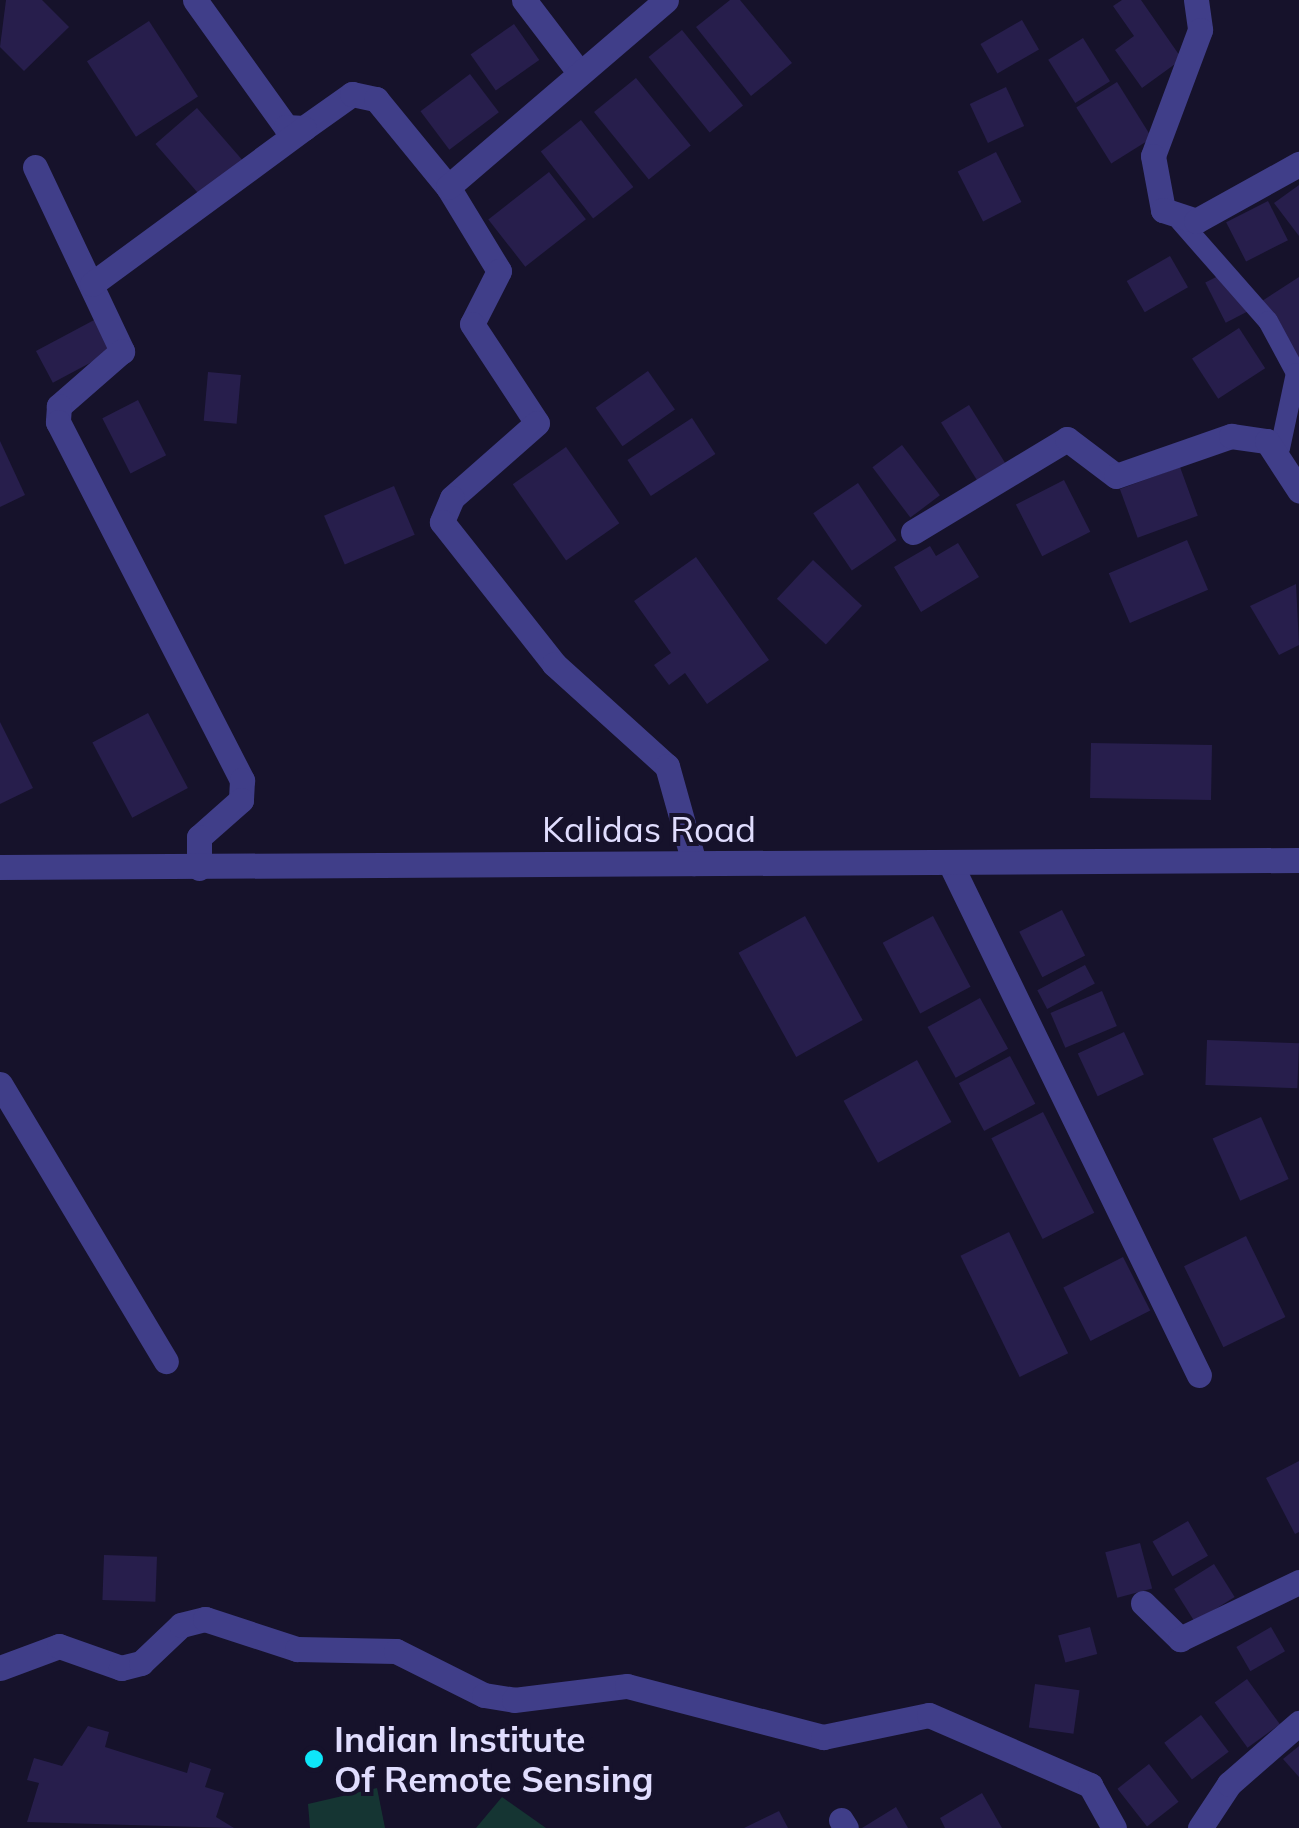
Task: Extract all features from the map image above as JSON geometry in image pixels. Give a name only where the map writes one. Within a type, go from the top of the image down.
[{"type":"street","points":[[195,0],[286,126],[304,128]]},
{"type":"street","points":[[524,0],[578,71]]},
{"type":"street","points":[[448,187],[578,71],[666,0]]},
{"type":"street","points":[[1199,2],[1200,30],[1151,176],[1163,210],[1180,221],[1212,215],[1299,164]]},
{"type":"street","points":[[92,284],[304,128],[364,92],[448,187],[500,275],[472,324],[537,418],[452,498],[442,522],[554,664],[666,766],[694,863]]},
{"type":"street","points":[[35,167],[122,351],[59,406],[58,422],[242,780],[241,800],[199,836],[199,868]]},
{"type":"street","points":[[913,532],[1057,441],[1075,441],[1116,476],[1231,436],[1280,448],[1299,490]]},
{"type":"street","name":"Kalidas Road","points":[[0,866],[951,865],[1299,860]]},
{"type":"street","points":[[951,865],[1200,1375]]},
{"type":"street","points":[[0,1084],[166,1361]]},
{"type":"street","points":[[1143,1602],[1180,1640],[1299,1582]]},
{"type":"street","points":[[0,1668],[59,1646],[121,1668],[141,1664],[181,1625],[204,1620],[297,1649],[396,1651],[484,1695],[514,1700],[627,1686],[823,1737],[929,1715],[1090,1785],[1114,1828]]},
{"type":"street","points":[[1200,1828],[1229,1784],[1299,1723]]},
{"type":"lane","points":[[1180,221],[1268,322],[1296,372],[1280,448]]},
{"type":"green space","points":[[377,1788],[385,1828],[310,1828],[308,1804]]},
{"type":"green space","points":[[502,1797],[546,1828],[476,1828]]},
{"type":"building","points":[[6,0],[42,0],[69,27],[24,71],[0,47]]},
{"type":"building","points":[[730,0],[740,0],[792,63],[751,96],[696,27]]},
{"type":"building","points":[[1122,0],[1141,0],[1182,59],[1142,88],[1115,50],[1134,36],[1113,6]]},
{"type":"building","points":[[1022,20],[1039,49],[997,73],[980,44]]},
{"type":"building","points":[[149,21],[198,96],[136,137],[87,61]]},
{"type":"building","points":[[514,24],[539,60],[496,90],[471,54]]},
{"type":"building","points":[[682,30],[743,105],[710,132],[649,57]]},
{"type":"building","points":[[1083,38],[1110,81],[1075,103],[1048,60]]},
{"type":"building","points":[[470,74],[499,112],[449,150],[420,111]]},
{"type":"building","points":[[636,78],[691,146],[649,180],[594,112]]},
{"type":"building","points":[[1117,82],[1152,138],[1111,163],[1076,107]]},
{"type":"building","points":[[1006,87],[1024,126],[988,143],[970,104]]},
{"type":"building","points":[[197,108],[242,160],[201,196],[155,144]]},
{"type":"building","points":[[581,120],[633,187],[593,218],[541,151]]},
{"type":"building","points":[[996,152],[1021,202],[983,221],[958,172]]},
{"type":"building","points":[[549,172],[586,219],[525,267],[488,219]]},
{"type":"building","points":[[1299,185],[1299,236],[1274,203]]},
{"type":"building","points":[[1268,201],[1288,240],[1246,262],[1226,222]]},
{"type":"building","points":[[1170,256],[1188,287],[1145,312],[1127,281]]},
{"type":"building","points":[[1232,269],[1252,309],[1226,323],[1205,283]]},
{"type":"building","points":[[1299,277],[1299,365],[1259,303]]},
{"type":"building","points":[[96,319],[113,351],[53,383],[36,351]]},
{"type":"building","points":[[1239,328],[1265,368],[1218,399],[1192,358]]},
{"type":"building","points":[[648,371],[675,410],[623,446],[596,408]]},
{"type":"building","points":[[208,372],[241,375],[237,424],[204,421]]},
{"type":"building","points":[[138,400],[166,455],[131,473],[102,418]]},
{"type":"building","points":[[969,405],[1005,463],[977,480],[941,422]]},
{"type":"building","points":[[692,418],[715,454],[651,496],[627,460]]},
{"type":"building","points":[[0,441],[25,495],[0,507]]},
{"type":"building","points":[[902,445],[940,495],[910,518],[872,467]]},
{"type":"building","points":[[566,447],[619,523],[566,560],[513,484]]},
{"type":"building","points":[[1180,467],[1198,516],[1138,538],[1120,489]]},
{"type":"building","points":[[1064,480],[1090,532],[1042,556],[1016,505]]},
{"type":"building","points":[[858,483],[897,540],[852,570],[813,513]]},
{"type":"building","points":[[394,486],[415,535],[345,564],[324,516]]},
{"type":"building","points":[[1187,540],[1208,590],[1130,623],[1109,573]]},
{"type":"building","points":[[958,543],[979,577],[921,612],[894,567],[930,546],[936,556]]},
{"type":"building","points":[[696,557],[769,660],[707,704],[685,673],[669,685],[654,665],[671,653],[634,601]]},
{"type":"building","points":[[813,560],[862,606],[826,644],[777,599]]},
{"type":"building","points":[[1296,584],[1299,645],[1279,655],[1250,606]]},
{"type":"building","points":[[148,713],[188,788],[132,818],[92,743]]},
{"type":"building","points":[[0,722],[33,788],[0,804]]},
{"type":"building","points":[[1091,743],[1212,745],[1211,800],[1090,798]]},
{"type":"building","points":[[1062,910],[1085,955],[1042,977],[1019,932]]},
{"type":"building","points":[[805,916],[863,1020],[796,1057],[739,953]]},
{"type":"building","points":[[933,916],[971,987],[920,1013],[883,943]]},
{"type":"building","points":[[1085,965],[1095,984],[1047,1009],[1037,990]]},
{"type":"building","points":[[1102,991],[1117,1026],[1065,1048],[1050,1013]]},
{"type":"building","points":[[980,998],[1008,1049],[956,1078],[928,1027]]},
{"type":"building","points":[[1124,1032],[1144,1075],[1098,1096],[1078,1054]]},
{"type":"building","points":[[1207,1040],[1299,1043],[1297,1088],[1205,1085]]},
{"type":"building","points":[[1010,1056],[1035,1104],[984,1131],[959,1083]]},
{"type":"building","points":[[917,1060],[951,1122],[878,1163],[844,1101]]},
{"type":"building","points":[[1043,1112],[1094,1213],[1043,1239],[991,1138]]},
{"type":"building","points":[[1261,1117],[1289,1179],[1240,1201],[1213,1139]]},
{"type":"building","points":[[1009,1232],[1068,1353],[1020,1377],[960,1256]]},
{"type":"building","points":[[1246,1236],[1285,1317],[1223,1347],[1184,1266]]},
{"type":"building","points":[[1123,1257],[1150,1310],[1091,1341],[1063,1287]]},
{"type":"building","points":[[1299,1461],[1299,1532],[1295,1534],[1266,1478]]},
{"type":"building","points":[[1188,1521],[1208,1556],[1172,1576],[1152,1542]]},
{"type":"building","points":[[1140,1543],[1152,1588],[1117,1598],[1105,1552]]},
{"type":"building","points":[[104,1555],[157,1557],[155,1602],[102,1600]]},
{"type":"building","points":[[1214,1564],[1235,1597],[1195,1622],[1174,1589]]},
{"type":"building","points":[[1090,1627],[1097,1654],[1065,1663],[1058,1636]]},
{"type":"building","points":[[1271,1627],[1285,1651],[1250,1671],[1236,1647]]},
{"type":"building","points":[[1247,1679],[1280,1724],[1248,1748],[1215,1703]]},
{"type":"building","points":[[1035,1684],[1080,1690],[1073,1734],[1029,1728]]},
{"type":"building","points":[[1201,1715],[1229,1752],[1192,1779],[1164,1743]]},
{"type":"building","points":[[88,1726],[109,1732],[105,1747],[187,1773],[190,1762],[211,1769],[205,1787],[224,1793],[216,1817],[234,1828],[27,1822],[39,1783],[27,1780],[34,1758],[62,1766]]},
{"type":"building","points":[[1299,1746],[1299,1777],[1283,1759]]},
{"type":"building","points":[[1149,1764],[1179,1802],[1147,1826],[1117,1789]]},
{"type":"building","points":[[982,1793],[1002,1828],[945,1828],[940,1818]]},
{"type":"building","points":[[896,1807],[908,1828],[862,1828]]},
{"type":"building","points":[[779,1811],[788,1828],[744,1828]]},
{"type":"place","name":"Indian Institute Of Remote Sensing","points":[[314,1759]]}]
